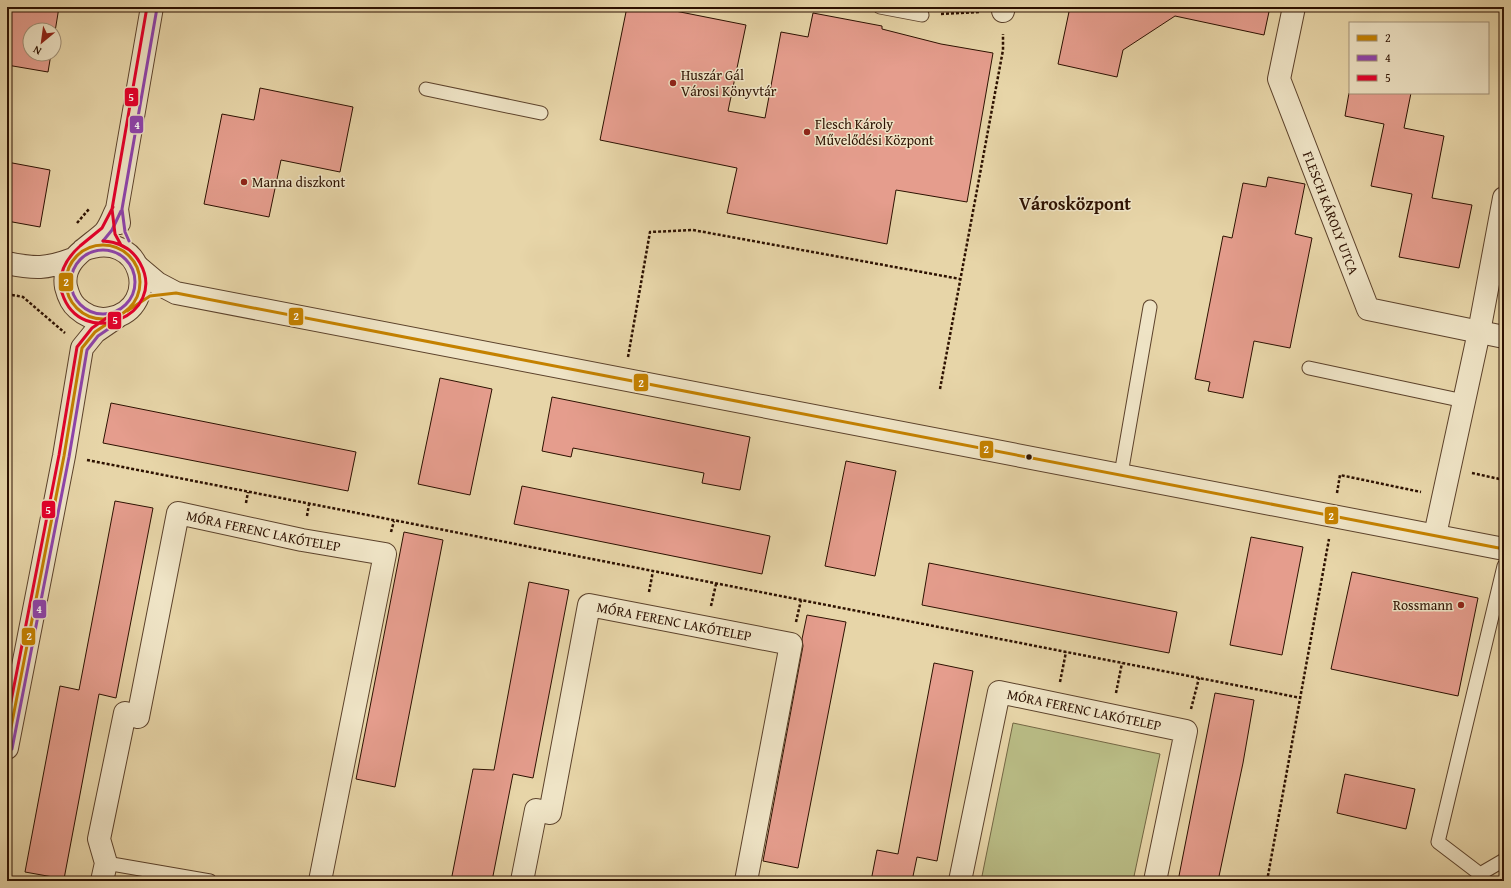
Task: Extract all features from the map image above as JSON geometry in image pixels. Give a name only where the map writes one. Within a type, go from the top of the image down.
[{"type":"street","points":[[35,268],[50,277],[83,313],[93,318],[105,319],[122,314],[135,302],[140,291],[140,280],[134,261],[120,233],[117,209],[152,7]]},
{"type":"street","name":"FLESCH KÁROLY UTCA","points":[[1294,7],[1279,79],[1368,309],[1479,332]]},
{"type":"street","points":[[1435,535],[1479,332],[1504,198]]},
{"type":"street","points":[[7,748],[64,456],[82,348],[80,322],[71,300],[66,277],[78,254],[105,232],[117,209]]},
{"type":"street","points":[[7,263],[35,268],[56,266],[94,245],[108,244],[120,248],[158,283],[176,293]]},
{"type":"street","points":[[82,348],[95,332],[150,296],[176,293],[1334,515],[1504,549]]},
{"type":"street","points":[[1479,332],[1504,337]]},
{"type":"street","name":"MÓRA FERENC LAKÓTELEP","points":[[104,872],[99,839],[125,713],[138,717],[178,513],[302,540],[385,554],[320,881]]},
{"type":"street","name":"MÓRA FERENC LAKÓTELEP","points":[[522,881],[536,810],[550,812],[589,605],[791,644],[746,881]]},
{"type":"street","name":"MÓRA FERENC LAKÓTELEP","points":[[960,881],[999,692],[1186,731]]},
{"type":"street","points":[[1155,881],[1186,731]]},
{"type":"lane","points":[[880,7],[922,15]]},
{"type":"lane","points":[[426,89],[541,113]]},
{"type":"lane","points":[[1121,474],[1150,307]]},
{"type":"lane","points":[[1309,368],[1464,401]]},
{"type":"lane","points":[[1504,566],[1438,842],[1480,877],[1504,860]]},
{"type":"lane","points":[[104,872],[210,881]]},
{"type":"path","points":[[922,15],[1004,9],[1003,50],[940,389]]},
{"type":"path","points":[[71,229],[92,206]]},
{"type":"path","points":[[624,379],[650,232],[693,230],[960,279]]},
{"type":"path","points":[[23,297],[35,268]]},
{"type":"path","points":[[7,294],[23,297],[82,348]]},
{"type":"path","points":[[64,456],[1301,698]]},
{"type":"path","points":[[1450,469],[1504,480]]},
{"type":"path","points":[[1268,881],[1340,475],[1443,497]]},
{"type":"path","points":[[1056,704],[1066,652]]},
{"type":"path","points":[[1111,715],[1122,663]]},
{"type":"path","points":[[1186,731],[1199,678]]},
{"type":"green space","points":[[1013,723],[1160,754],[1133,881],[981,881]]},
{"type":"building","points":[[7,7],[59,7],[57,22],[22,22],[22,62],[50,62],[48,72],[7,65]]},
{"type":"building","points":[[627,7],[655,7],[746,25],[728,111],[765,118],[781,32],[808,37],[813,13],[882,26],[882,29],[941,44],[993,53],[967,202],[896,190],[887,244],[727,213],[737,168],[600,140]]},
{"type":"building","points":[[1070,7],[1094,11],[1095,7],[1270,7],[1264,35],[1175,16],[1123,50],[1117,77],[1058,64]]},
{"type":"building","points":[[260,88],[353,107],[340,172],[281,160],[269,217],[204,204],[222,114],[254,120]]},
{"type":"building","points":[[1349,93],[1411,94],[1404,128],[1444,136],[1432,198],[1472,205],[1459,268],[1399,257],[1412,194],[1371,186],[1384,124],[1345,116]]},
{"type":"building","points":[[7,162],[50,170],[40,227],[7,221]]},
{"type":"building","points":[[1268,177],[1305,184],[1295,234],[1312,238],[1290,348],[1254,341],[1243,398],[1208,391],[1210,382],[1195,379],[1223,236],[1232,238],[1243,183],[1266,187]]},
{"type":"building","points":[[440,378],[492,389],[470,495],[418,484]]},
{"type":"building","points":[[552,397],[750,437],[740,490],[702,483],[704,473],[573,448],[571,457],[542,451]]},
{"type":"building","points":[[111,403],[356,452],[348,491],[103,443]]},
{"type":"building","points":[[846,461],[896,471],[875,576],[825,566]]},
{"type":"building","points":[[522,486],[770,536],[762,574],[514,524]]},
{"type":"building","points":[[115,501],[153,508],[116,698],[99,694],[64,879],[25,872],[60,686],[79,690]]},
{"type":"building","points":[[404,532],[443,540],[395,787],[356,779]]},
{"type":"building","points":[[1251,537],[1303,547],[1282,655],[1230,645]]},
{"type":"building","points":[[929,563],[1177,612],[1169,653],[922,605]]},
{"type":"building","points":[[1352,572],[1478,598],[1458,696],[1331,669]]},
{"type":"building","points":[[529,582],[569,590],[533,778],[513,774],[492,881],[451,881],[473,769],[494,770]]},
{"type":"building","points":[[807,615],[846,622],[798,868],[763,861],[803,646],[802,639]]},
{"type":"building","points":[[934,663],[973,671],[937,861],[917,857],[912,881],[871,881],[877,850],[898,854]]},
{"type":"building","points":[[1215,693],[1254,700],[1243,763],[1218,881],[1178,881]]},
{"type":"building","points":[[1345,774],[1415,789],[1406,829],[1337,813]]},
{"type":"transit line","name":"5","points":[[121,245],[115,234],[112,209],[147,7]]},
{"type":"transit line","name":"4","points":[[129,241],[125,232],[122,209],[157,8]]},
{"type":"transit line","name":"5","points":[[80,246],[102,228],[113,207]]},
{"type":"transit line","name":"4","points":[[103,241],[112,230],[121,211]]},
{"type":"transit line","name":"5","points":[[79,247],[64,267],[61,279],[62,293],[72,311],[86,321],[103,323],[119,320],[133,311],[143,298],[146,282],[140,263],[133,253],[120,244],[103,241]]},
{"type":"transit line","name":"2","points":[[96,245],[110,245],[124,251],[134,261],[140,275],[140,282],[140,289],[134,303],[124,313],[110,319],[96,319],[82,313],[72,303],[66,289],[66,275],[72,261],[82,251],[96,245]]},
{"type":"transit line","name":"4","points":[[103,250],[121,256],[129,264],[135,282],[129,300],[121,308],[103,314],[85,308],[77,300],[71,282],[77,264],[85,256],[103,250]]},
{"type":"transit line","name":"2","points":[[127,311],[150,296],[176,293],[1504,549]]},
{"type":"transit line","name":"5","points":[[7,722],[59,455],[77,347],[92,328],[114,313]]},
{"type":"transit line","name":"2","points":[[7,748],[64,456],[82,348],[95,332],[117,317]]},
{"type":"transit line","name":"4","points":[[12,749],[69,457],[87,350],[98,336],[120,321]]},
{"type":"place","name":"Huszár Gál Városi Könyvtár","points":[[673,83]]},
{"type":"place","name":"Flesch Károly Művelődési Központ","points":[[807,132]]},
{"type":"place","name":"Manna diszkont","points":[[244,182]]},
{"type":"place","name":"Rossmann","points":[[1461,605]]},
{"type":"district","name":"Városközpont","points":[[1075,204]]}]
